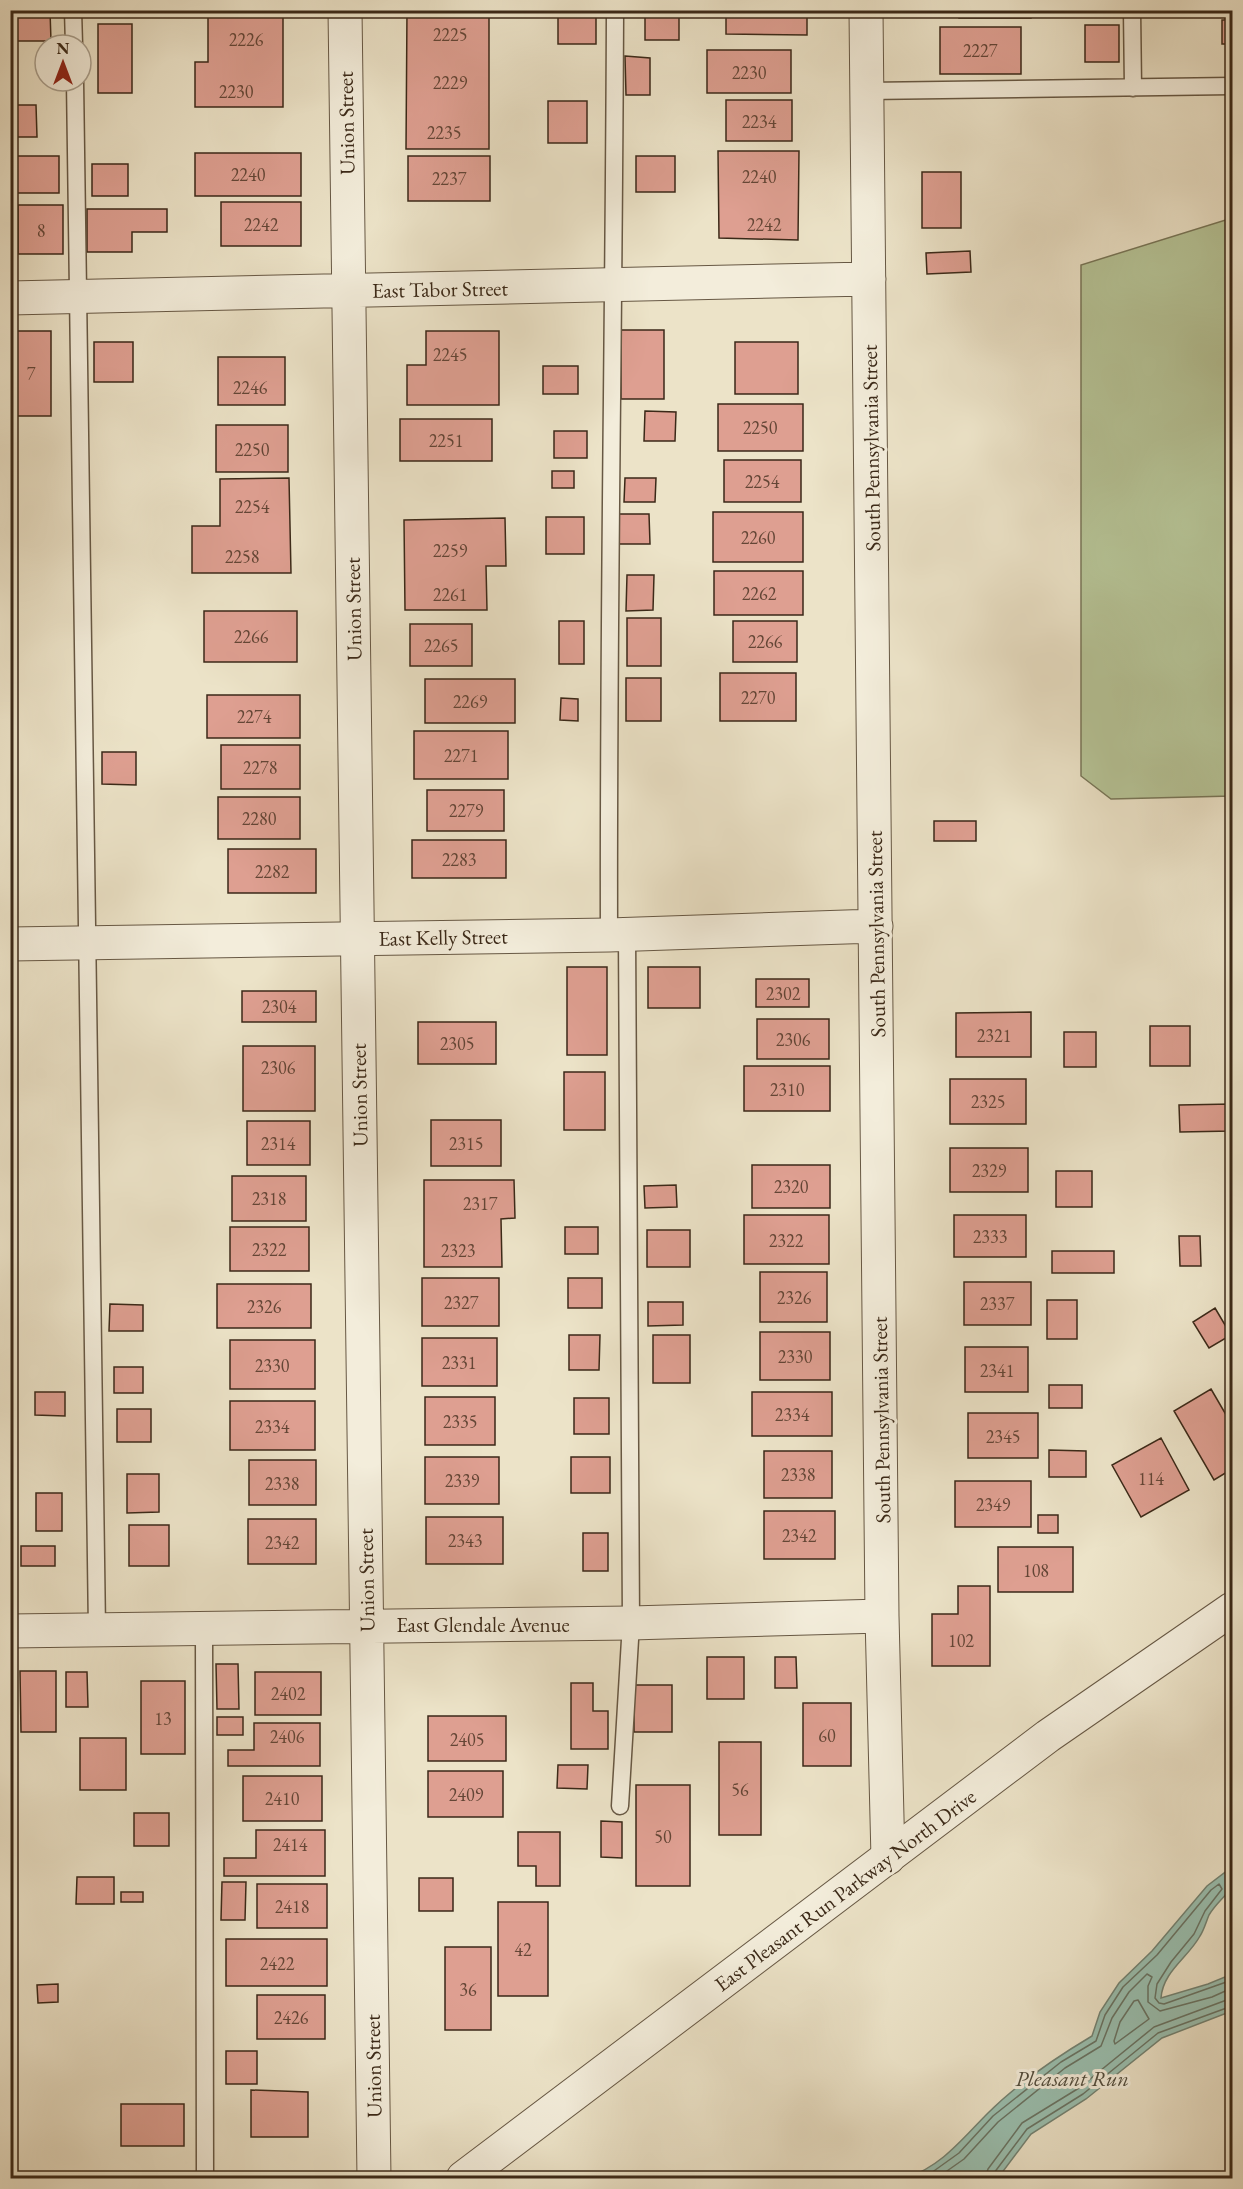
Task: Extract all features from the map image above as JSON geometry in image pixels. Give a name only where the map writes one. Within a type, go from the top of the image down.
[{"type":"street","name":"Union Street","points":[[345,10],[374,2178]]},
{"type":"street","name":"South Pennsylvania Street","points":[[867,10],[882,1616],[888,1858]]},
{"type":"street","name":"East Tabor Street","points":[[10,298],[614,287],[869,279]]},
{"type":"street","name":"East Kelly Street","points":[[10,944],[618,934],[876,926]]},
{"type":"street","name":"East Pleasant Run Parkway North Drive","points":[[463,2178],[1048,1736],[1233,1609]]},
{"type":"street","name":"East Glendale Avenue","points":[[10,1631],[367,1624],[631,1623],[882,1616]]},
{"type":"lane","points":[[73,10],[74,33]]},
{"type":"lane","points":[[615,10],[614,287],[608,650],[618,934],[631,1623],[620,1806]]},
{"type":"lane","points":[[1132,10],[1133,88]]},
{"type":"lane","points":[[867,91],[1233,86]]},
{"type":"lane","points":[[75,93],[80,296],[97,1630]]},
{"type":"lane","points":[[204,1628],[205,2178]]},
{"type":"shaded area","points":[[1232,218],[1232,796],[1111,799],[1081,776],[1081,265]]},
{"type":"water","name":"Pleasant Run","points":[[1232,1867],[1232,1883],[1229,1889],[1209,1915],[1195,1944],[1166,1980],[1161,1998],[1232,1974],[1232,2011],[1162,2038],[1086,2099],[1031,2134],[998,2178],[906,2178],[919,2173],[941,2159],[1024,2081],[1092,2036],[1100,2012],[1119,1983],[1152,1951],[1207,1886]]},
{"type":"building","points":[[208,10],[283,10],[283,107],[195,107],[195,62],[208,62]]},
{"type":"building","points":[[407,10],[489,10],[489,149],[406,149]]},
{"type":"building","points":[[558,10],[596,10],[596,44],[558,44]]},
{"type":"building","points":[[726,10],[807,10],[807,35],[726,34]]},
{"type":"building","points":[[959,10],[1031,10],[1031,18],[959,18]]},
{"type":"building","points":[[15,11],[50,11],[51,33],[33,33],[33,41],[16,41]]},
{"type":"building","points":[[645,12],[679,13],[679,40],[645,40]]},
{"type":"building","points":[[1222,20],[1232,20],[1232,44],[1222,44]]},
{"type":"building","points":[[98,24],[132,24],[132,93],[98,93]]},
{"type":"building","points":[[1085,25],[1119,25],[1119,62],[1085,62]]},
{"type":"building","points":[[940,27],[1021,27],[1021,74],[940,74]]},
{"type":"building","points":[[707,50],[791,50],[791,93],[707,93]]},
{"type":"building","points":[[625,56],[650,58],[650,95],[626,95]]},
{"type":"building","points":[[726,100],[792,100],[792,141],[726,141]]},
{"type":"building","points":[[548,101],[587,101],[587,143],[548,143]]},
{"type":"building","points":[[10,105],[36,105],[37,137],[10,137]]},
{"type":"building","points":[[718,151],[799,151],[798,240],[719,238]]},
{"type":"building","points":[[195,153],[301,153],[301,196],[195,196]]},
{"type":"building","points":[[10,156],[59,156],[59,193],[10,193]]},
{"type":"building","points":[[408,156],[490,156],[490,201],[408,201]]},
{"type":"building","points":[[636,156],[675,156],[675,192],[636,192]]},
{"type":"building","points":[[92,164],[128,164],[128,196],[92,196]]},
{"type":"building","points":[[922,172],[961,172],[961,228],[922,228]]},
{"type":"building","points":[[221,202],[301,202],[301,246],[221,246]]},
{"type":"building","points":[[18,205],[63,205],[63,254],[18,254]]},
{"type":"building","points":[[87,209],[167,209],[167,232],[132,232],[132,252],[87,252]]},
{"type":"building","points":[[970,251],[971,272],[927,274],[926,253]]},
{"type":"building","points":[[621,330],[664,330],[664,399],[621,399]]},
{"type":"building","points":[[10,331],[51,331],[51,416],[10,416]]},
{"type":"building","points":[[426,331],[499,331],[499,405],[407,405],[407,365],[426,365]]},
{"type":"building","points":[[94,342],[133,342],[133,382],[94,382]]},
{"type":"building","points":[[735,342],[798,342],[798,394],[735,394]]},
{"type":"building","points":[[218,357],[285,357],[285,405],[218,405]]},
{"type":"building","points":[[543,366],[578,366],[578,394],[543,394]]},
{"type":"building","points":[[718,404],[803,404],[803,451],[718,451]]},
{"type":"building","points":[[645,411],[676,412],[675,441],[644,441]]},
{"type":"building","points":[[400,419],[492,419],[492,461],[400,461]]},
{"type":"building","points":[[216,425],[288,425],[288,472],[216,472]]},
{"type":"building","points":[[554,431],[587,431],[587,458],[554,458]]},
{"type":"building","points":[[724,460],[801,460],[801,502],[724,502]]},
{"type":"building","points":[[552,471],[574,471],[574,488],[552,488]]},
{"type":"building","points":[[289,478],[291,573],[192,573],[192,526],[220,526],[220,479]]},
{"type":"building","points":[[625,478],[656,478],[655,502],[624,502]]},
{"type":"building","points":[[713,512],[803,512],[803,562],[713,562]]},
{"type":"building","points":[[618,514],[649,514],[650,544],[617,544]]},
{"type":"building","points":[[546,517],[584,517],[584,554],[546,554]]},
{"type":"building","points":[[505,518],[506,566],[486,566],[487,610],[405,610],[404,520]]},
{"type":"building","points":[[714,571],[803,571],[803,615],[714,615]]},
{"type":"building","points":[[627,575],[654,575],[653,610],[626,611]]},
{"type":"building","points":[[204,611],[297,611],[297,662],[204,662]]},
{"type":"building","points":[[627,618],[661,618],[661,666],[627,666]]},
{"type":"building","points":[[559,621],[584,621],[584,664],[559,664]]},
{"type":"building","points":[[733,621],[797,621],[797,662],[733,662]]},
{"type":"building","points":[[410,624],[472,624],[472,666],[410,666]]},
{"type":"building","points":[[720,673],[796,673],[796,721],[720,721]]},
{"type":"building","points":[[626,678],[661,678],[661,721],[626,721]]},
{"type":"building","points":[[425,679],[515,679],[515,723],[425,723]]},
{"type":"building","points":[[207,695],[300,695],[300,738],[207,738]]},
{"type":"building","points":[[561,698],[578,699],[578,721],[560,720]]},
{"type":"building","points":[[414,731],[508,731],[508,779],[414,779]]},
{"type":"building","points":[[221,745],[300,745],[300,789],[221,789]]},
{"type":"building","points":[[102,752],[136,752],[136,785],[102,784]]},
{"type":"building","points":[[427,790],[504,790],[504,831],[427,831]]},
{"type":"building","points":[[218,797],[300,797],[300,839],[218,839]]},
{"type":"building","points":[[934,821],[976,821],[976,841],[934,841]]},
{"type":"building","points":[[412,840],[506,840],[506,878],[412,878]]},
{"type":"building","points":[[228,849],[316,849],[316,893],[228,893]]},
{"type":"building","points":[[567,967],[607,967],[607,1055],[567,1055]]},
{"type":"building","points":[[648,967],[700,967],[700,1008],[648,1008]]},
{"type":"building","points":[[756,979],[809,979],[809,1007],[756,1007]]},
{"type":"building","points":[[242,991],[316,991],[316,1022],[242,1022]]},
{"type":"building","points":[[1031,1012],[1031,1057],[956,1057],[956,1013]]},
{"type":"building","points":[[757,1019],[829,1019],[829,1059],[757,1059]]},
{"type":"building","points":[[418,1022],[496,1022],[496,1064],[418,1064]]},
{"type":"building","points":[[1150,1026],[1190,1026],[1190,1066],[1150,1066]]},
{"type":"building","points":[[1064,1032],[1096,1032],[1096,1067],[1064,1067]]},
{"type":"building","points":[[243,1046],[315,1046],[315,1111],[243,1111]]},
{"type":"building","points":[[744,1066],[830,1066],[830,1111],[744,1111]]},
{"type":"building","points":[[564,1072],[605,1072],[605,1130],[564,1130]]},
{"type":"building","points":[[950,1079],[1026,1079],[1026,1124],[950,1124]]},
{"type":"building","points":[[1232,1104],[1232,1131],[1180,1132],[1179,1105]]},
{"type":"building","points":[[431,1120],[501,1120],[501,1166],[431,1166]]},
{"type":"building","points":[[247,1121],[310,1121],[310,1165],[247,1165]]},
{"type":"building","points":[[950,1148],[1028,1148],[1028,1192],[950,1192]]},
{"type":"building","points":[[752,1165],[830,1165],[830,1208],[752,1208]]},
{"type":"building","points":[[1056,1171],[1092,1171],[1092,1207],[1056,1207]]},
{"type":"building","points":[[232,1176],[306,1176],[306,1221],[232,1221]]},
{"type":"building","points":[[424,1180],[514,1180],[515,1218],[501,1219],[502,1267],[424,1267]]},
{"type":"building","points":[[676,1185],[677,1207],[645,1208],[644,1186]]},
{"type":"building","points":[[744,1215],[829,1215],[829,1264],[744,1264]]},
{"type":"building","points":[[954,1215],[1026,1215],[1026,1257],[954,1257]]},
{"type":"building","points":[[230,1227],[309,1227],[309,1271],[230,1271]]},
{"type":"building","points":[[565,1227],[598,1227],[598,1254],[565,1254]]},
{"type":"building","points":[[647,1230],[690,1230],[690,1267],[647,1267]]},
{"type":"building","points":[[1179,1236],[1200,1236],[1201,1266],[1180,1266]]},
{"type":"building","points":[[1052,1251],[1114,1251],[1114,1273],[1052,1273]]},
{"type":"building","points":[[760,1272],[827,1272],[827,1322],[760,1322]]},
{"type":"building","points":[[422,1278],[499,1278],[499,1326],[422,1326]]},
{"type":"building","points":[[568,1278],[602,1278],[602,1308],[568,1308]]},
{"type":"building","points":[[964,1282],[1031,1282],[1031,1325],[964,1325]]},
{"type":"building","points":[[217,1284],[311,1284],[311,1328],[217,1328]]},
{"type":"building","points":[[1047,1300],[1077,1300],[1077,1339],[1047,1339]]},
{"type":"building","points":[[648,1302],[683,1302],[683,1325],[648,1326]]},
{"type":"building","points":[[110,1304],[143,1305],[143,1331],[109,1331]]},
{"type":"building","points":[[1215,1308],[1231,1335],[1209,1348],[1193,1322]]},
{"type":"building","points":[[760,1332],[830,1332],[830,1380],[760,1380]]},
{"type":"building","points":[[569,1335],[600,1335],[599,1370],[569,1370]]},
{"type":"building","points":[[653,1335],[690,1335],[690,1383],[653,1383]]},
{"type":"building","points":[[422,1338],[497,1338],[497,1386],[422,1386]]},
{"type":"building","points":[[230,1340],[315,1340],[315,1389],[230,1389]]},
{"type":"building","points":[[965,1347],[1028,1347],[1028,1392],[965,1392]]},
{"type":"building","points":[[114,1367],[143,1367],[143,1393],[114,1393]]},
{"type":"building","points":[[1049,1385],[1082,1385],[1082,1408],[1049,1408]]},
{"type":"building","points":[[1211,1389],[1232,1425],[1232,1469],[1214,1480],[1174,1411]]},
{"type":"building","points":[[35,1392],[65,1392],[65,1416],[35,1415]]},
{"type":"building","points":[[752,1392],[832,1392],[832,1436],[752,1436]]},
{"type":"building","points":[[425,1397],[495,1397],[495,1445],[425,1445]]},
{"type":"building","points":[[574,1398],[609,1398],[609,1434],[574,1434]]},
{"type":"building","points":[[230,1401],[315,1401],[315,1450],[230,1450]]},
{"type":"building","points":[[117,1409],[151,1409],[151,1442],[117,1442]]},
{"type":"building","points":[[968,1413],[1038,1413],[1038,1458],[968,1458]]},
{"type":"building","points":[[1161,1438],[1189,1490],[1141,1517],[1112,1465]]},
{"type":"building","points":[[1049,1450],[1086,1451],[1086,1477],[1049,1477]]},
{"type":"building","points":[[764,1451],[832,1451],[832,1498],[764,1498]]},
{"type":"building","points":[[425,1457],[499,1457],[499,1504],[425,1504]]},
{"type":"building","points":[[571,1457],[610,1457],[610,1493],[571,1493]]},
{"type":"building","points":[[249,1460],[316,1460],[316,1505],[249,1505]]},
{"type":"building","points":[[127,1474],[159,1474],[159,1512],[127,1513]]},
{"type":"building","points":[[955,1481],[1031,1481],[1031,1527],[955,1527]]},
{"type":"building","points":[[36,1493],[62,1493],[62,1531],[36,1531]]},
{"type":"building","points":[[764,1511],[835,1511],[835,1559],[764,1559]]},
{"type":"building","points":[[1038,1515],[1058,1515],[1058,1533],[1038,1533]]},
{"type":"building","points":[[426,1517],[503,1517],[503,1564],[426,1564]]},
{"type":"building","points":[[248,1519],[316,1519],[316,1564],[248,1564]]},
{"type":"building","points":[[129,1525],[169,1525],[169,1566],[129,1566]]},
{"type":"building","points":[[583,1533],[608,1533],[608,1571],[583,1571]]},
{"type":"building","points":[[21,1546],[55,1546],[55,1566],[21,1566]]},
{"type":"building","points":[[998,1547],[1073,1547],[1073,1592],[998,1592]]},
{"type":"building","points":[[958,1586],[990,1586],[990,1666],[932,1666],[932,1614],[958,1614]]},
{"type":"building","points":[[707,1657],[744,1657],[744,1699],[707,1699]]},
{"type":"building","points":[[775,1657],[796,1657],[797,1688],[775,1688]]},
{"type":"building","points":[[216,1664],[238,1664],[239,1709],[217,1709]]},
{"type":"building","points":[[20,1671],[56,1671],[56,1732],[21,1732]]},
{"type":"building","points":[[66,1672],[87,1672],[88,1707],[66,1707]]},
{"type":"building","points":[[255,1672],[321,1672],[321,1715],[255,1715]]},
{"type":"building","points":[[141,1681],[185,1681],[185,1754],[141,1754]]},
{"type":"building","points":[[571,1683],[593,1683],[593,1711],[608,1711],[608,1749],[571,1749]]},
{"type":"building","points":[[634,1685],[672,1685],[672,1732],[634,1732]]},
{"type":"building","points":[[803,1703],[851,1703],[851,1766],[803,1766]]},
{"type":"building","points":[[428,1716],[506,1716],[506,1761],[428,1761]]},
{"type":"building","points":[[217,1717],[243,1717],[243,1735],[217,1735]]},
{"type":"building","points":[[254,1723],[320,1723],[320,1766],[228,1766],[228,1750],[254,1750]]},
{"type":"building","points":[[80,1738],[126,1738],[126,1790],[80,1790]]},
{"type":"building","points":[[719,1742],[761,1742],[761,1835],[719,1835]]},
{"type":"building","points":[[558,1765],[588,1765],[587,1789],[557,1788]]},
{"type":"building","points":[[428,1771],[503,1771],[503,1817],[428,1817]]},
{"type":"building","points":[[243,1776],[322,1776],[322,1821],[243,1821]]},
{"type":"building","points":[[636,1785],[690,1785],[690,1886],[636,1886]]},
{"type":"building","points":[[134,1813],[169,1813],[169,1846],[134,1846]]},
{"type":"building","points":[[601,1821],[622,1822],[622,1858],[601,1857]]},
{"type":"building","points":[[256,1830],[325,1830],[325,1876],[224,1876],[224,1858],[256,1858]]},
{"type":"building","points":[[518,1832],[560,1832],[560,1886],[536,1886],[536,1866],[518,1866]]},
{"type":"building","points":[[77,1877],[114,1877],[114,1904],[76,1904]]},
{"type":"building","points":[[419,1878],[453,1878],[453,1911],[419,1911]]},
{"type":"building","points":[[222,1882],[246,1882],[245,1920],[221,1920]]},
{"type":"building","points":[[257,1884],[327,1884],[327,1928],[257,1928]]},
{"type":"building","points":[[121,1892],[143,1892],[143,1902],[121,1902]]},
{"type":"building","points":[[498,1902],[548,1902],[548,1996],[498,1996]]},
{"type":"building","points":[[226,1939],[327,1939],[327,1986],[226,1986]]},
{"type":"building","points":[[445,1947],[491,1947],[491,2030],[445,2030]]},
{"type":"building","points":[[58,1984],[58,2002],[38,2003],[37,1985]]},
{"type":"building","points":[[257,1995],[325,1995],[325,2039],[257,2039]]},
{"type":"building","points":[[226,2051],[257,2051],[257,2084],[226,2084]]},
{"type":"building","points":[[251,2090],[308,2092],[308,2137],[251,2137]]},
{"type":"building","points":[[121,2104],[184,2104],[184,2146],[121,2146]]}]
